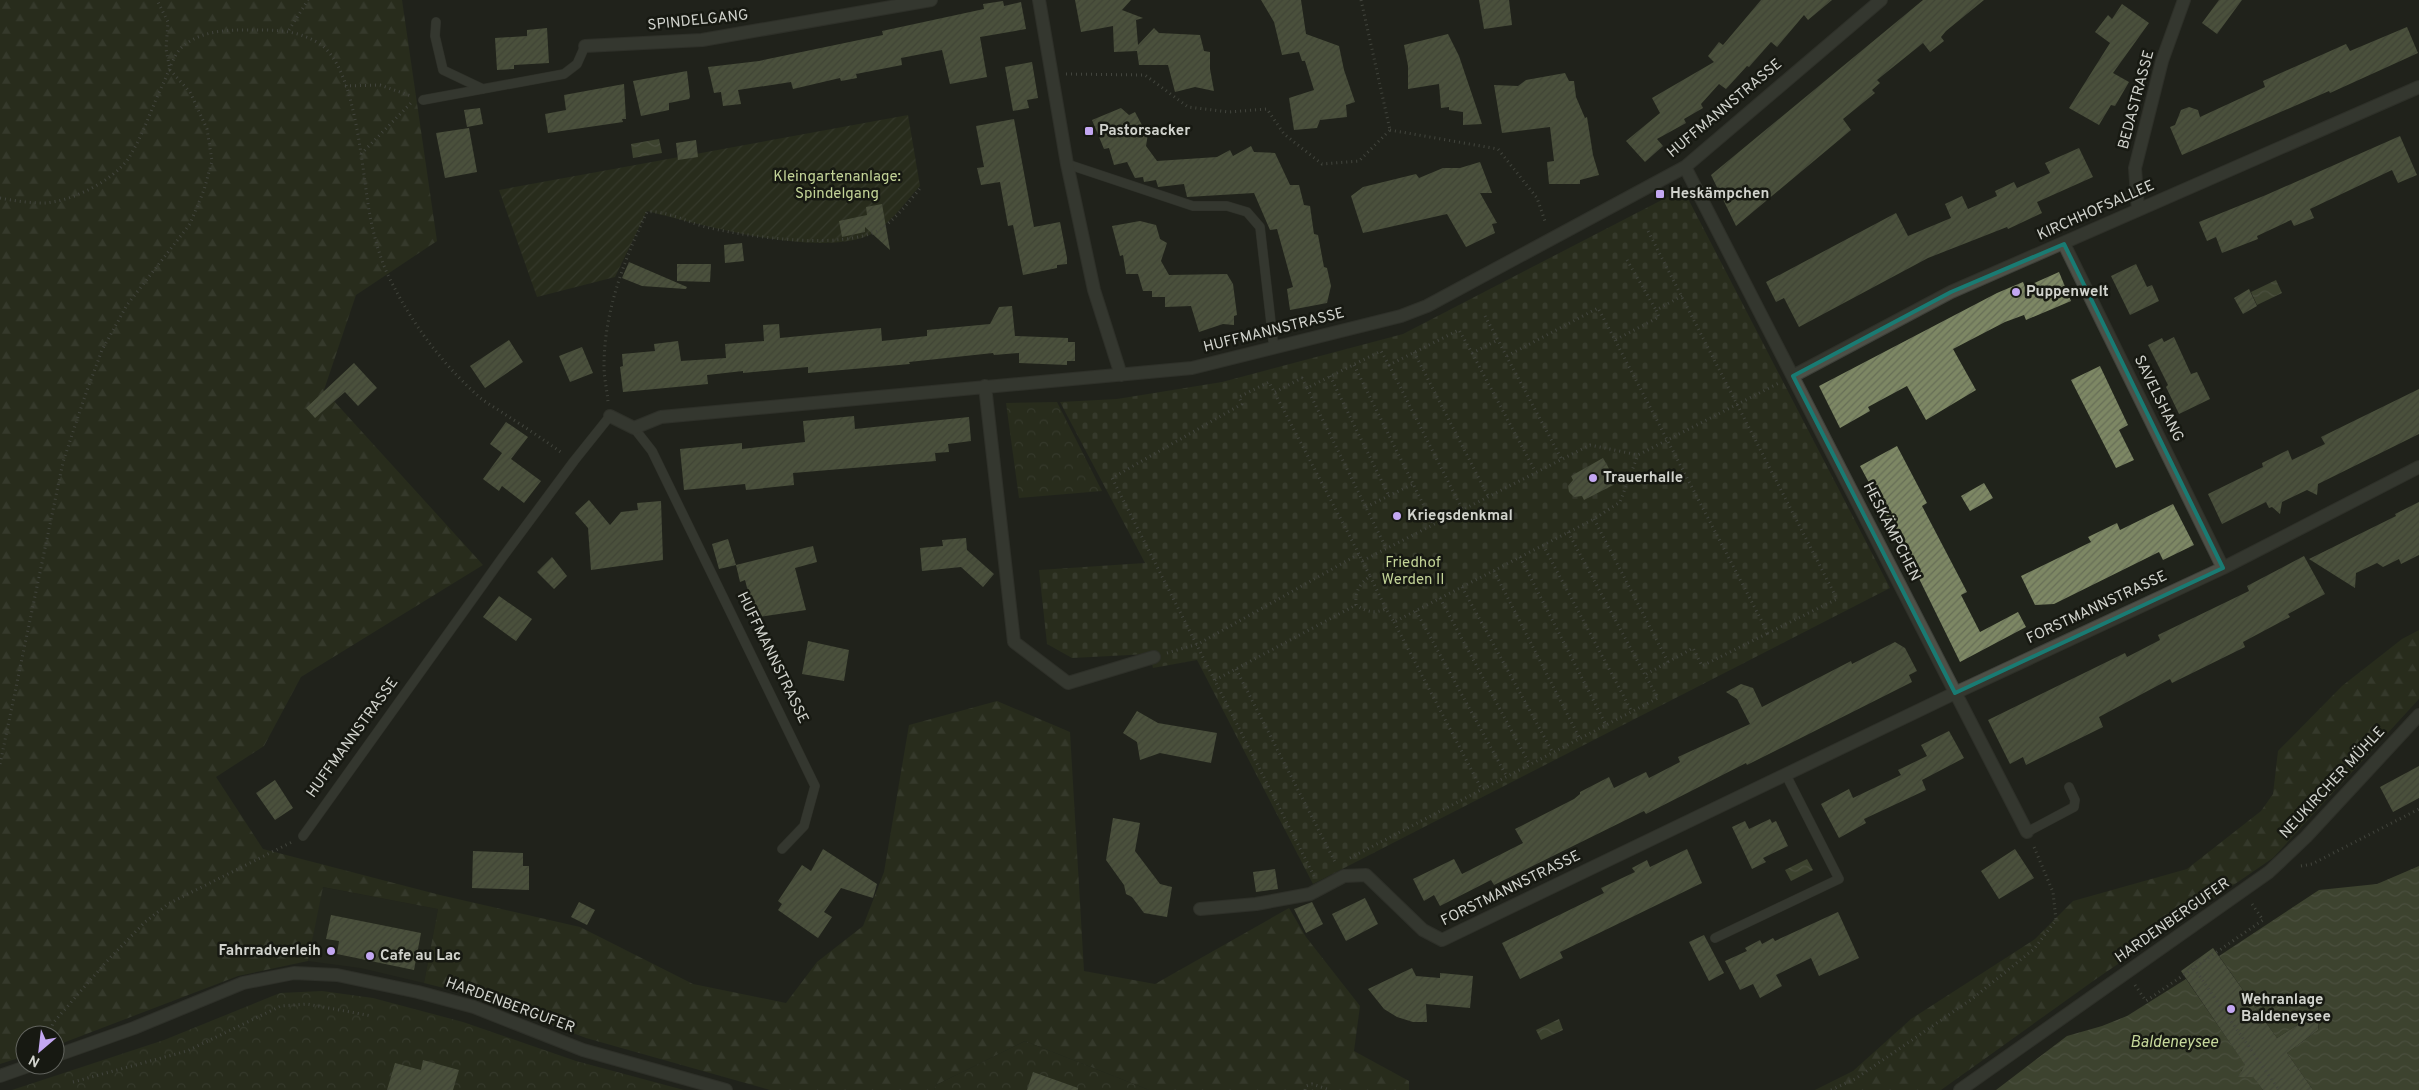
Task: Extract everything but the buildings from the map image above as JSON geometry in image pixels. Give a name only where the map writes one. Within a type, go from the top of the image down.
[{"type":"street","name":"SPINDELGANG","points":[[586,46],[702,40],[931,0]]},
{"type":"street","points":[[1039,0],[1054,74],[1067,164],[1094,290],[1120,375]]},
{"type":"street","name":"HUFFMANNSTRASSE","points":[[610,416],[634,428],[661,416],[1192,368],[1401,316],[1427,306],[1552,240],[1685,166],[1881,0]]},
{"type":"street","name":"BEDASTRASSE","points":[[2138,210],[2135,168],[2162,61],[2184,0]]},
{"type":"street","name":"KIRCHHOFSALLEE","points":[[1793,376],[1951,292],[2419,87]]},
{"type":"street","name":"HESKÄMPCHEN","points":[[1685,166],[2028,832]]},
{"type":"street","name":"SAVELSHANG","points":[[2064,244],[2223,568]]},
{"type":"street","points":[[985,386],[1014,642],[1068,683],[1154,657]]},
{"type":"street","name":"FORSTMANNSTRASSE","points":[[1200,909],[1256,904],[1310,894],[1344,876],[1366,875],[1423,930],[1442,940],[1955,692],[2223,568],[2419,467]]},
{"type":"street","name":"NEUKIRCHER MÜHLE","points":[[2269,872],[2306,837],[2419,715]]},
{"type":"street","name":"HARDENBERGUFER","points":[[1960,1090],[2269,872]]},
{"type":"street","name":"HARDENBERGUFER","points":[[65,1052],[134,1028],[243,983],[294,973],[337,975],[418,992],[474,1007],[583,1050],[726,1090]]},
{"type":"street","points":[[0,1076],[15,1071]]},
{"type":"lane","points":[[436,22],[435,36],[443,70],[483,89]]},
{"type":"lane","name":"SPINDELGANG","points":[[423,100],[564,74],[577,64],[586,46]]},
{"type":"lane","points":[[1067,164],[1193,206],[1227,206],[1247,212],[1260,228],[1274,349]]},
{"type":"lane","name":"HUFFMANNSTRASSE","points":[[303,836],[574,460],[610,416]]},
{"type":"lane","name":"HUFFMANNSTRASSE","points":[[634,428],[652,451],[815,786],[804,826],[782,849]]},
{"type":"lane","points":[[1716,938],[1838,878],[1786,774]]},
{"type":"lane","points":[[2028,832],[2074,807],[2075,800],[2069,787]]},
{"type":"path","points":[[0,764],[62,462],[85,396],[102,350],[127,305],[190,224],[204,190],[212,161],[207,130],[190,92],[170,70],[166,49],[168,22],[157,0]]},
{"type":"path","points":[[288,30],[308,0]]},
{"type":"path","points":[[1361,0],[1390,130]]},
{"type":"path","points":[[0,198],[19,202],[47,203],[80,193],[110,178],[127,160],[140,137],[179,49],[195,38],[220,30],[288,30],[322,46],[336,64],[346,86],[361,155],[370,218],[379,256],[413,321],[444,361],[477,396],[574,460]]},
{"type":"path","points":[[1054,74],[1144,75],[1188,107],[1229,112],[1267,108],[1284,134],[1322,164],[1360,161],[1390,130]]},
{"type":"path","points":[[346,86],[380,85],[423,100]]},
{"type":"path","points":[[361,155],[412,102],[423,100]]},
{"type":"path","points":[[1390,130],[1498,149],[1537,198],[1552,240]]},
{"type":"path","points":[[610,416],[604,367],[607,327],[618,278],[647,212],[653,211],[709,228],[782,239],[843,240],[866,236],[880,229],[922,187]]},
{"type":"path","points":[[1645,675],[1693,648],[1702,666],[1837,599],[1647,230]]},
{"type":"path","points":[[1615,340],[1659,317],[1627,260]]},
{"type":"path","points":[[1656,310],[1682,296]]},
{"type":"path","points":[[1507,356],[1598,308],[1768,633]]},
{"type":"path","points":[[1485,316],[1562,458]]},
{"type":"path","points":[[1389,365],[1459,330],[1535,471]]},
{"type":"path","points":[[1472,353],[1498,340]]},
{"type":"path","points":[[1307,388],[1382,351],[1462,509]]},
{"type":"path","points":[[1414,352],[1488,496]]},
{"type":"path","points":[[1354,364],[1433,524]]},
{"type":"path","points":[[1330,376],[1389,496]]},
{"type":"path","points":[[1362,561],[1535,471],[1590,445],[1638,455],[1793,376]]},
{"type":"path","points":[[1275,392],[1302,378],[1386,548]]},
{"type":"path","points":[[1322,873],[1314,876],[1198,644],[1112,478],[1242,404],[1239,397],[1269,382],[1482,790]]},
{"type":"path","points":[[1394,622],[1594,519],[1620,502],[1638,455]]},
{"type":"path","points":[[1366,507],[1413,484]]},
{"type":"path","points":[[1594,519],[1668,662]]},
{"type":"path","points":[[1345,861],[1658,698],[1568,532]]},
{"type":"path","points":[[1543,545],[1632,712]]},
{"type":"path","points":[[1154,657],[1198,644],[1359,554]]},
{"type":"path","points":[[1520,557],[1606,725]]},
{"type":"path","points":[[1494,571],[1580,739]]},
{"type":"path","points":[[1370,576],[1360,584],[1355,594],[1356,605],[1366,612],[1378,612],[1386,609]]},
{"type":"path","points":[[1462,587],[1553,753]]},
{"type":"path","points":[[1440,598],[1530,764]]},
{"type":"path","points":[[1215,680],[1356,605]]},
{"type":"path","points":[[1416,612],[1507,777]]},
{"type":"path","points":[[1236,668],[1337,865],[1329,869]]},
{"type":"path","points":[[2269,872],[2312,864],[2419,809]]},
{"type":"path","points":[[1832,1090],[1855,1079],[1972,999],[2034,949],[2056,920],[2053,892],[2028,832]]},
{"type":"path","points":[[52,1025],[107,961],[145,922],[168,904],[303,836]]},
{"type":"path","points":[[2126,974],[2146,1001],[2264,920]]},
{"type":"path","points":[[2194,968],[2278,1090]]},
{"type":"path","points":[[73,1082],[187,1051],[281,1006],[306,1004],[372,1016]]},
{"type":"path","points":[[1305,1090],[1306,1086],[1312,1084],[1330,1090]]},
{"type":"highlighted area","points":[[2064,244],[2223,568],[1955,693],[1793,376],[1951,292]]},
{"type":"shaded area","points":[[322,887],[438,909],[424,983],[361,968],[308,961]]},
{"type":"green space","points":[[0,0],[402,0],[437,241],[356,295],[324,390],[483,565],[301,677],[264,746],[216,777],[263,849],[440,895],[580,927],[693,984],[786,1003],[817,962],[863,926],[884,872],[909,725],[997,701],[1070,732],[1084,971],[1155,984],[1289,908],[1306,937],[1360,1006],[1354,1051],[1409,1081],[1409,1090],[1149,1090],[1025,1041],[936,1085],[934,1090],[770,1090],[586,1038],[479,997],[424,983],[438,909],[323,887],[308,961],[238,976],[65,1042],[65,1025],[15,1025],[15,1059],[0,1064]]},
{"type":"green space","name":"Kleingartenanlage: Spindelgang","points":[[908,115],[920,186],[884,226],[857,239],[830,243],[765,238],[647,211],[615,277],[537,297],[499,190]]},
{"type":"green space","name":"Friedhof Werden II","points":[[1683,189],[1890,588],[1313,884],[1197,660],[1153,668],[1149,654],[1072,658],[1047,644],[1039,570],[1145,563],[1060,402],[1117,399],[1222,382],[1403,334]]},
{"type":"green space","points":[[1057,402],[1102,491],[1019,498],[1006,403]]},
{"type":"green space","points":[[2419,630],[2419,699],[2273,858],[2096,979],[1941,1090],[1815,1090],[1853,1071],[1911,1019],[2035,939],[2073,901],[2187,869],[2261,811],[2273,794],[2278,751],[2342,686],[2402,639]]},
{"type":"green space","points":[[322,991],[373,998],[463,1022],[576,1061],[684,1090],[12,1090],[58,1075],[65,1075],[65,1073],[164,1040],[280,993]]},
{"type":"green space","points":[[1025,1041],[1149,1090],[934,1090],[936,1085]]},
{"type":"water","points":[[659,139],[662,153],[633,158],[631,144]]},
{"type":"water","points":[[2276,280],[2282,293],[2257,305],[2251,292]]},
{"type":"water","points":[[1807,859],[1813,870],[1791,881],[1785,870]]},
{"type":"water","points":[[2419,866],[2419,1090],[2313,1090],[2287,1053],[2318,1030],[2319,1024],[2310,1017],[2277,1038],[2219,956],[2319,890],[2377,884]]},
{"type":"water","name":"Baldeneysee","points":[[2186,979],[2246,1066],[2241,1071],[2242,1075],[2245,1077],[2252,1075],[2263,1090],[1996,1090],[2067,1036],[2102,1026],[2127,1016]]},
{"type":"water","points":[[1559,1019],[1563,1030],[1541,1040],[1536,1030]]},
{"type":"place","name":"Pastorsacker","points":[[1089,131]]},
{"type":"place","name":"Heskämpchen","points":[[1660,194]]},
{"type":"place","name":"Puppenwelt","points":[[2016,292]]},
{"type":"place","name":"Trauerhalle","points":[[1593,478]]},
{"type":"place","name":"Kriegsdenkmal","points":[[1397,516]]},
{"type":"place","name":"Fahrradverleih","points":[[331,951]]},
{"type":"place","name":"Cafe au Lac","points":[[370,956]]},
{"type":"place","name":"Wehranlage Baldeneysee","points":[[2231,1009]]}]
